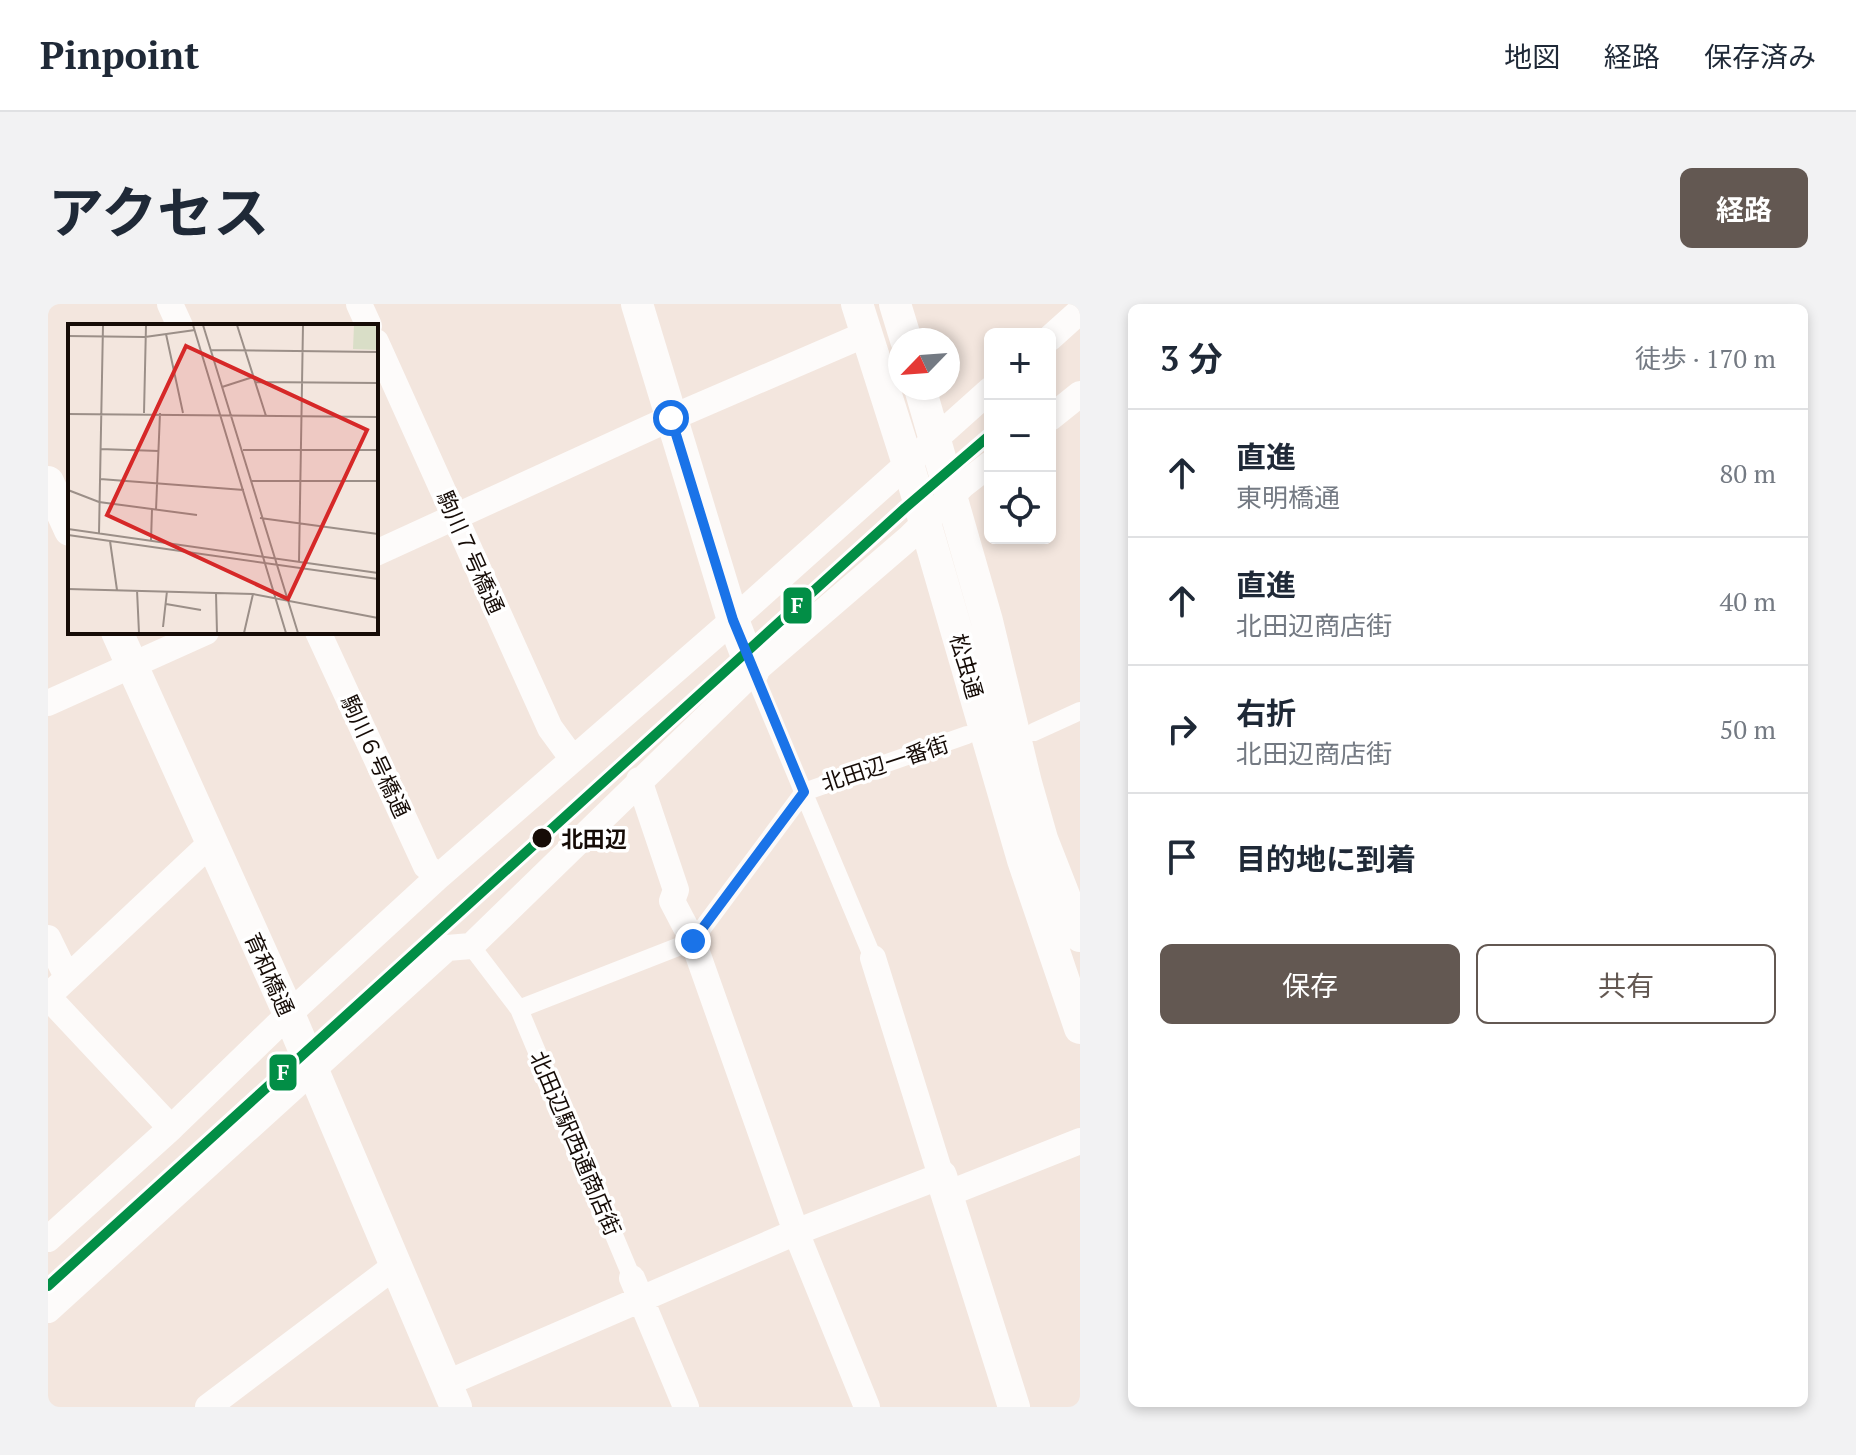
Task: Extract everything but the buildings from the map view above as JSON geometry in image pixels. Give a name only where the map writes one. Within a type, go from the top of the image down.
[{"type":"street","points":[[170,304],[179,324]]},
{"type":"street","points":[[359,304],[368,324]]},
{"type":"street","points":[[637,304],[733,620],[873,958],[1014,1407]]},
{"type":"street","points":[[895,304],[902,328]]},
{"type":"street","points":[[1056,333],[1080,311]]},
{"type":"street","points":[[378,552],[671,418],[861,319]]},
{"type":"street","name":"松虫通","points":[[861,319],[908,464],[1023,860],[1080,1028]]},
{"type":"street","name":"駒川７号橋通","points":[[378,346],[550,728],[572,758]]},
{"type":"street","points":[[1056,413],[1080,394]]},
{"type":"street","points":[[48,1239],[438,877],[733,620],[984,395]]},
{"type":"street","name":"松虫通","points":[[924,400],[987,621],[1042,839],[1080,936]]},
{"type":"street","points":[[48,1310],[447,948],[471,946],[753,672],[984,469]]},
{"type":"street","points":[[48,482],[68,526]]},
{"type":"street","name":"育和橋通","points":[[118,634],[289,1014],[450,1395]]},
{"type":"street","points":[[48,703],[202,634]]},
{"type":"street","name":"駒川６号橋通","points":[[319,634],[426,866],[438,877]]},
{"type":"street","points":[[1034,732],[1080,711]]},
{"type":"street","name":"北田辺一番街","points":[[804,792],[967,735]]},
{"type":"street","points":[[639,780],[676,890],[672,901],[693,941],[796,1232],[867,1407]]},
{"type":"street","points":[[519,1009],[693,941],[804,792]]},
{"type":"street","points":[[171,1128],[48,997],[211,843]]},
{"type":"street","points":[[48,938],[67,977]]},
{"type":"street","name":"北田辺駅西通商店街","points":[[471,946],[519,1009],[636,1288]]},
{"type":"street","points":[[450,1395],[636,1288],[796,1232],[1080,1141]]},
{"type":"street","points":[[208,1407],[395,1266]]},
{"type":"street","points":[[636,1288],[686,1407]]},
{"type":"transit line","name":"F","points":[[48,1286],[905,508],[984,440]]},
{"type":"place","name":"北田辺","points":[[542,838]]},
{"type":"route","points":[[671,418],[733,620],[804,792],[693,941]]}]
